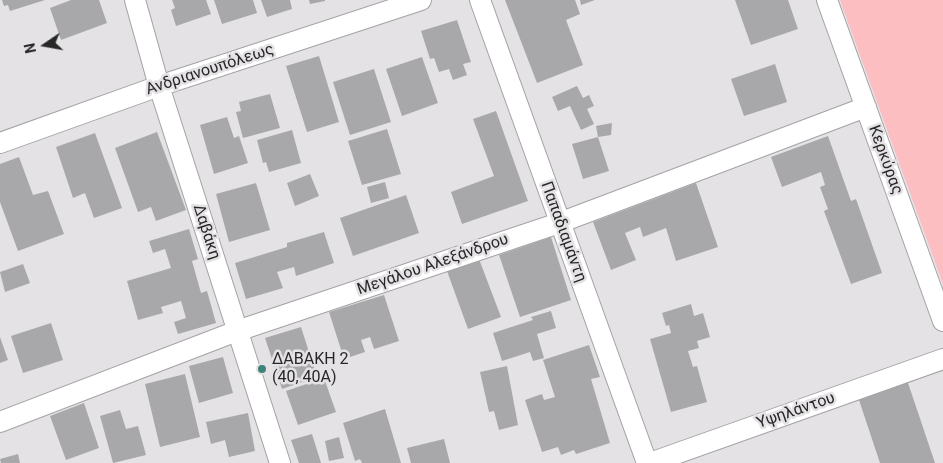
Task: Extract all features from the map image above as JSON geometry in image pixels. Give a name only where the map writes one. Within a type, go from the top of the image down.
[{"type":"street","name":"Δαβάκη","points":[[134,0],[159,86],[280,463]]},
{"type":"street","name":"Ανδριανουπόλεως","points":[[0,144],[159,86],[421,0]]},
{"type":"street","name":"Παπαδιαμάντη","points":[[480,0],[559,223],[648,463]]},
{"type":"street","name":"Κερκύρας","points":[[827,0],[943,321]]},
{"type":"street","name":"Μεγάλου Αλεξάνδρου","points":[[0,422],[237,331],[559,223],[866,107]]},
{"type":"street","name":"Υψηλάντου","points":[[648,463],[943,359]]},
{"type":"shaded area","points":[[840,0],[943,0],[943,284]]},
{"type":"building","points":[[2,0],[45,0],[10,11],[8,5],[4,6]]},
{"type":"building","points":[[71,0],[99,0],[107,23],[61,40],[50,8]]},
{"type":"building","points":[[172,0],[206,0],[211,14],[176,26],[171,10],[175,8]]},
{"type":"building","points":[[214,0],[253,0],[257,13],[222,24]]},
{"type":"building","points":[[261,0],[290,0],[292,9],[267,17]]},
{"type":"building","points":[[309,0],[325,0],[325,1],[310,4]]},
{"type":"building","points":[[505,0],[575,0],[580,14],[566,20],[583,65],[537,83]]},
{"type":"building","points":[[580,0],[595,0],[581,5]]},
{"type":"building","points":[[735,0],[788,0],[798,29],[751,45]]},
{"type":"building","points":[[457,20],[471,62],[463,64],[467,75],[453,80],[449,69],[439,72],[434,58],[430,59],[421,31]]},
{"type":"building","points":[[319,56],[339,122],[307,132],[286,66]]},
{"type":"building","points":[[422,57],[438,103],[402,116],[386,69]]},
{"type":"building","points":[[775,64],[787,102],[744,116],[731,79]]},
{"type":"building","points":[[374,69],[391,122],[350,135],[333,82]]},
{"type":"building","points":[[577,86],[583,98],[589,95],[594,106],[587,109],[594,124],[581,130],[570,106],[558,111],[552,97]]},
{"type":"building","points":[[270,94],[280,128],[243,138],[236,112],[241,111],[239,102]]},
{"type":"building","points":[[496,111],[528,201],[462,224],[451,192],[494,176],[473,119]]},
{"type":"building","points":[[227,117],[234,138],[239,136],[248,163],[214,174],[200,125]]},
{"type":"building","points":[[612,123],[611,135],[598,137],[596,126]]},
{"type":"building","points":[[387,129],[401,174],[362,185],[348,141]]},
{"type":"building","points":[[292,130],[301,163],[269,172],[266,162],[263,163],[257,140]]},
{"type":"building","points":[[157,132],[186,210],[156,221],[151,207],[138,212],[115,148]]},
{"type":"building","points":[[95,133],[122,208],[94,218],[85,193],[73,198],[56,147]]},
{"type":"building","points":[[828,136],[851,201],[856,199],[882,273],[851,284],[824,211],[828,209],[820,187],[825,185],[821,172],[782,187],[771,157]]},
{"type":"building","points":[[598,137],[609,171],[583,179],[572,144]]},
{"type":"building","points":[[19,157],[33,195],[48,191],[64,234],[18,251],[0,202],[0,164]]},
{"type":"building","points":[[310,174],[319,196],[295,206],[287,183]]},
{"type":"building","points":[[385,182],[389,198],[371,203],[367,187]]},
{"type":"building","points":[[256,183],[270,230],[229,242],[216,194]]},
{"type":"building","points":[[696,183],[718,247],[676,261],[666,228],[643,237],[640,227],[625,233],[636,260],[611,270],[593,222]]},
{"type":"building","points":[[406,195],[419,233],[353,256],[340,218]]},
{"type":"building","points":[[189,229],[198,259],[192,261],[201,293],[207,291],[216,323],[178,334],[174,322],[186,318],[181,301],[161,307],[163,313],[138,320],[127,281],[171,268],[165,249],[153,253],[149,241]]},
{"type":"building","points":[[324,232],[334,263],[296,276],[294,267],[277,272],[283,288],[246,299],[235,263],[287,247],[287,243]]},
{"type":"building","points":[[551,237],[571,300],[520,317],[499,255]]},
{"type":"building","points":[[479,259],[501,317],[468,329],[447,271]]},
{"type":"building","points":[[23,264],[30,283],[5,292],[0,272]]},
{"type":"building","points":[[384,295],[399,341],[374,349],[370,337],[361,340],[365,352],[344,359],[329,312]]},
{"type":"building","points":[[691,304],[694,316],[703,313],[710,337],[697,341],[699,348],[688,351],[693,367],[697,366],[707,402],[671,412],[650,339],[671,333],[669,325],[666,326],[662,313]]},
{"type":"building","points":[[551,311],[556,328],[537,334],[544,358],[533,361],[530,352],[502,361],[493,333],[533,320],[531,317]]},
{"type":"building","points":[[51,323],[63,360],[23,373],[11,336]]},
{"type":"building","points":[[301,327],[317,377],[282,389],[265,338]]},
{"type":"building","points":[[0,337],[8,360],[0,363]]},
{"type":"building","points":[[589,345],[600,377],[591,379],[610,443],[576,454],[574,450],[561,455],[558,447],[542,452],[525,400],[542,394],[544,400],[555,397],[543,360]]},
{"type":"building","points":[[223,357],[233,393],[199,403],[189,366]]},
{"type":"building","points":[[507,366],[518,425],[499,430],[494,411],[489,412],[480,372]]},
{"type":"building","points":[[185,374],[200,437],[160,447],[145,384]]},
{"type":"building","points":[[906,377],[935,463],[880,463],[857,394]]},
{"type":"building","points":[[324,378],[336,412],[298,425],[286,391]]},
{"type":"building","points":[[84,403],[99,448],[66,460],[50,416]]},
{"type":"building","points":[[385,409],[401,463],[362,463],[360,459],[355,461],[343,423]]},
{"type":"building","points":[[120,410],[126,429],[138,426],[146,455],[113,463],[100,416]]},
{"type":"building","points":[[248,413],[255,451],[229,457],[225,440],[211,444],[206,422]]},
{"type":"building","points":[[312,434],[321,463],[299,463],[291,440]]},
{"type":"building","points":[[339,437],[344,458],[329,461],[325,441]]},
{"type":"building","points":[[444,439],[450,463],[411,463],[407,448]]},
{"type":"building","points":[[18,454],[20,463],[1,463],[0,459]]},
{"type":"place","name":"ΔΑΒΑΚΗ 2 (40, 40Α)","points":[[262,369]]}]
